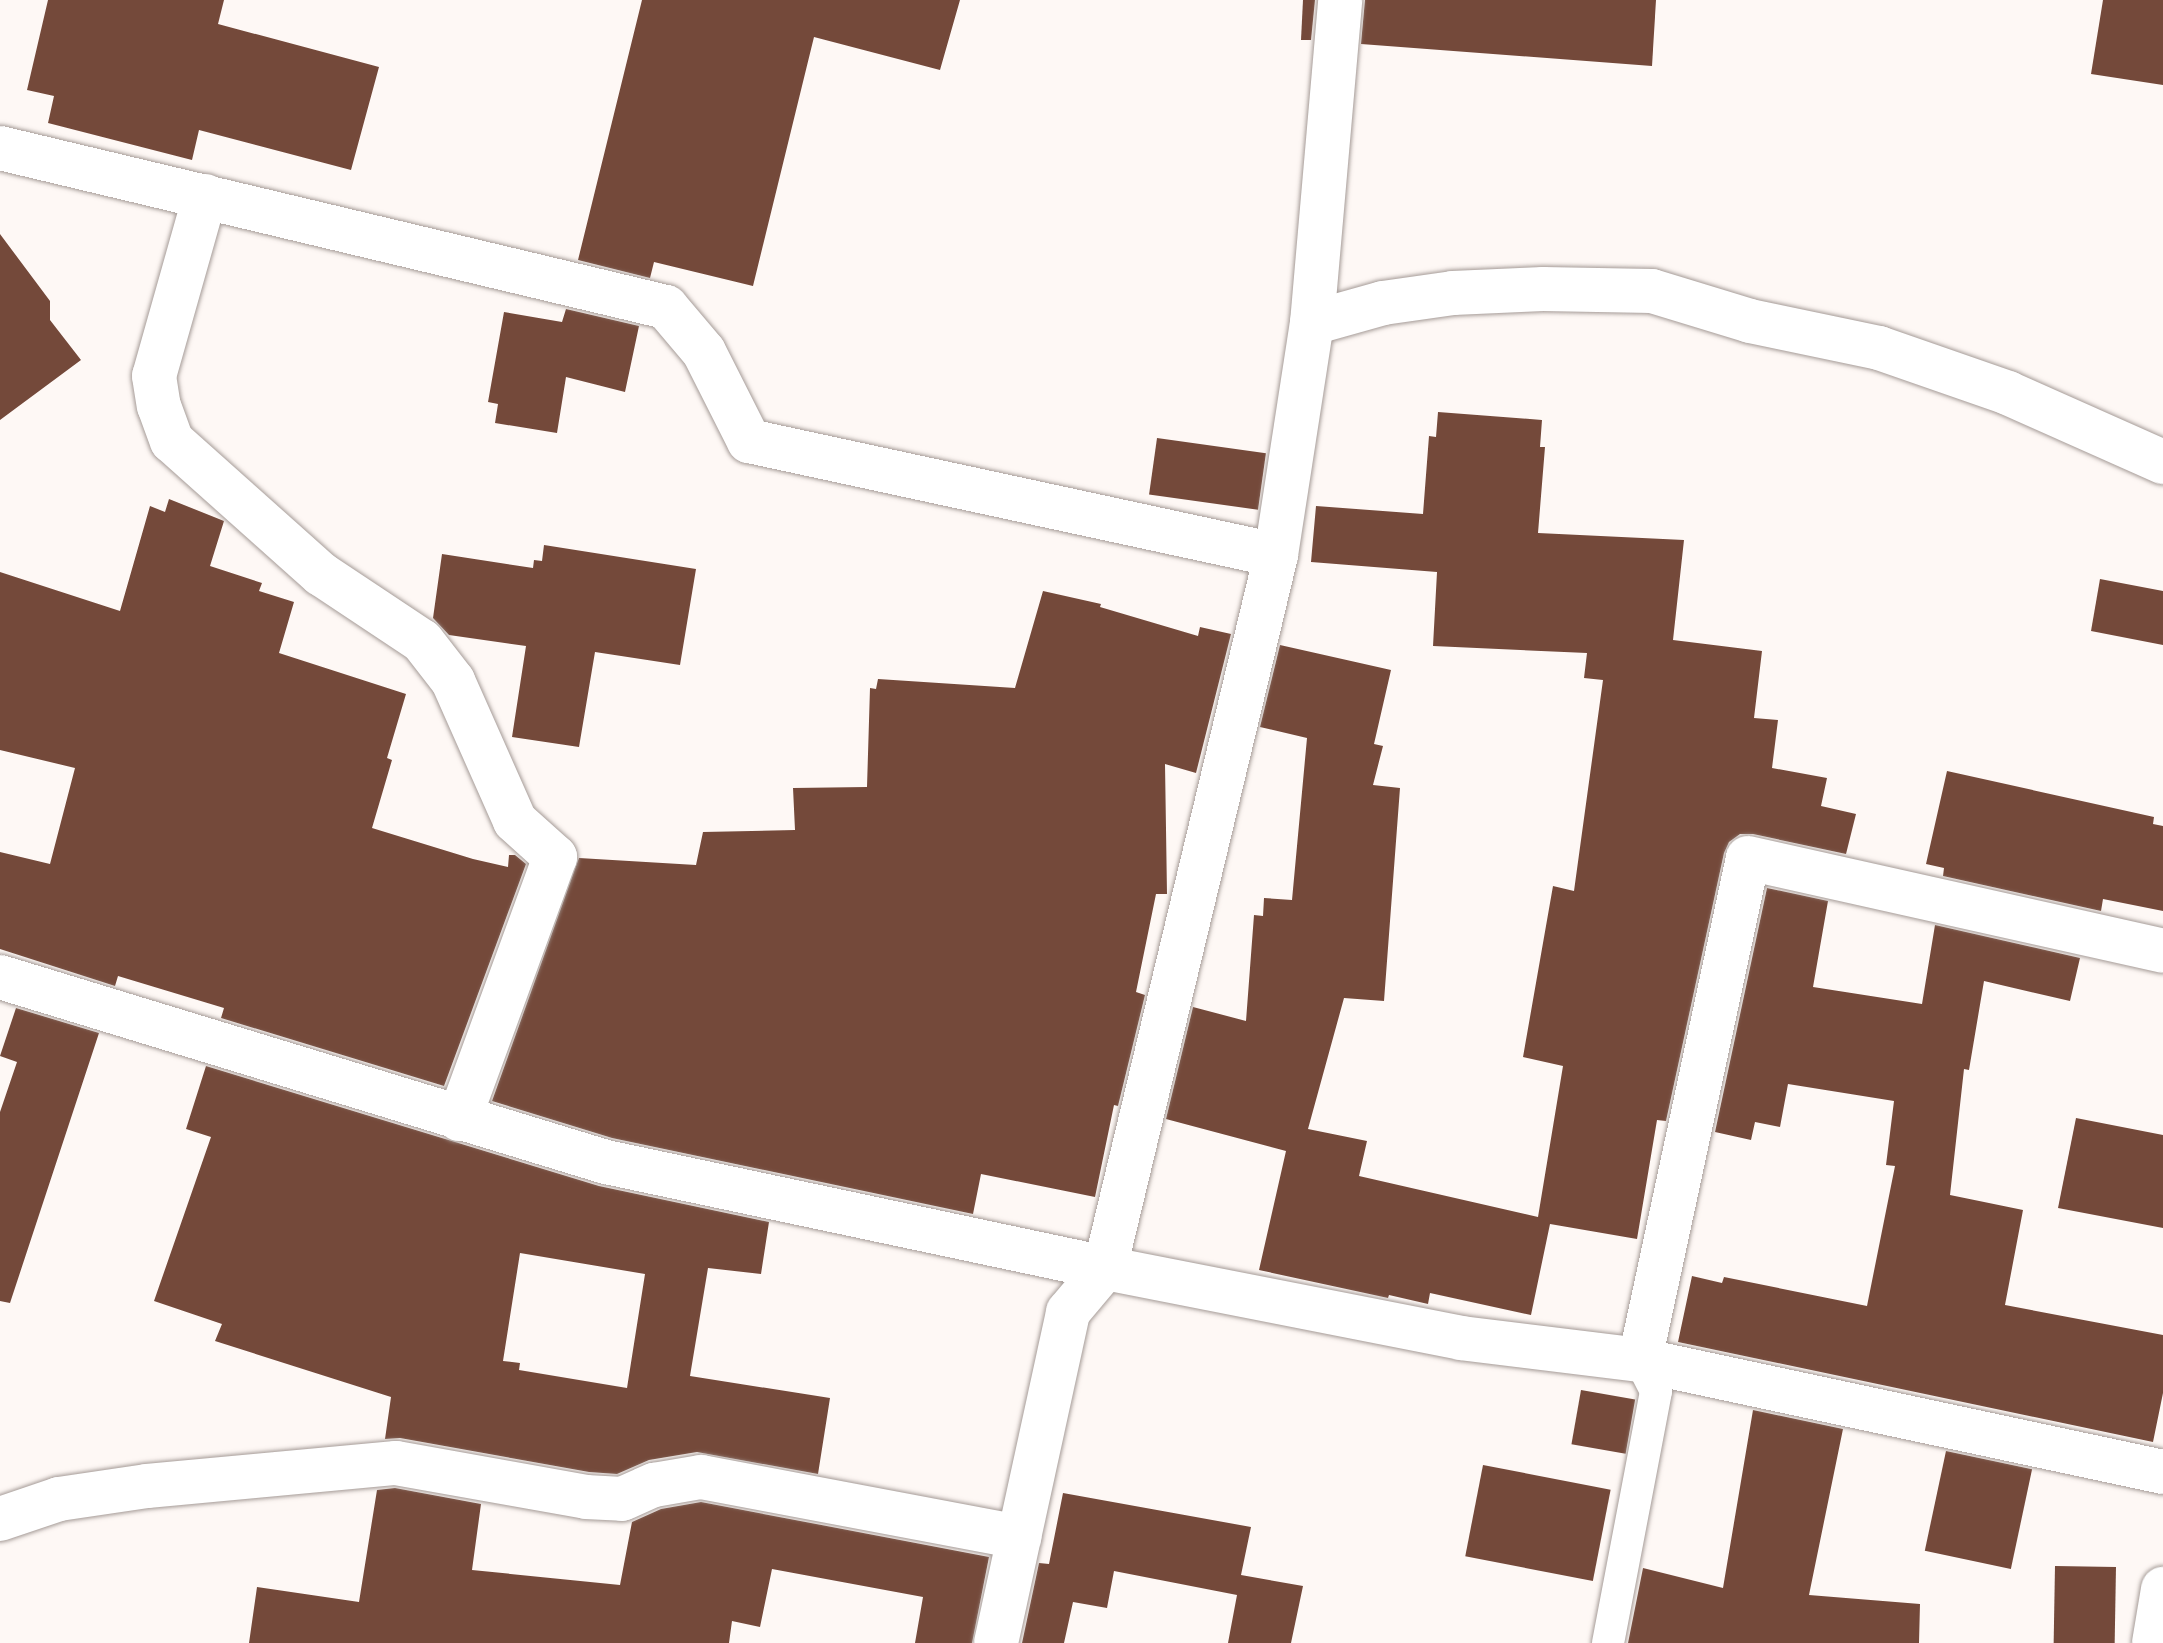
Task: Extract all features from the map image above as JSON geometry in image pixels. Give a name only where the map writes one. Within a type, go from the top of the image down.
[{"type":"street","points":[[996,1643],[1068,1312],[1105,1268],[1276,555],[1312,323],[1340,0]]},
{"type":"street","points":[[0,148],[666,307],[704,352],[749,441],[1276,555]]},
{"type":"street","points":[[205,196],[154,376],[159,406],[172,441],[321,574],[422,641],[453,681],[515,821],[555,857],[459,1119]]},
{"type":"street","points":[[1312,323],[1383,303],[1453,293],[1543,289],[1652,291],[1750,321],[1879,348],[2008,393],[2163,462]]},
{"type":"street","points":[[1640,1360],[1748,858],[2163,951]]},
{"type":"street","points":[[0,977],[606,1162],[1105,1268],[1461,1338],[1640,1360],[2163,1472]]},
{"type":"street","points":[[0,1519],[59,1499],[147,1486],[396,1463],[622,1499],[654,1485],[701,1477],[1019,1537]]},
{"type":"street","points":[[2154,1643],[2163,1589]]},
{"type":"lane","points":[[1608,1643],[1656,1391],[1640,1360]]},
{"type":"building","points":[[48,0],[224,0],[218,24],[379,67],[351,170],[199,130],[192,160],[48,123],[54,96],[27,90]]},
{"type":"building","points":[[642,0],[960,0],[940,70],[814,37],[753,286],[654,262],[650,278],[578,260]]},
{"type":"building","points":[[1303,0],[1315,0],[1311,40],[1301,40]]},
{"type":"building","points":[[1365,0],[1656,0],[1652,66],[1361,44]]},
{"type":"building","points":[[2103,0],[2163,0],[2163,85],[2091,74]]},
{"type":"building","points":[[0,234],[50,301],[50,320],[81,360],[0,420]]},
{"type":"building","points":[[566,309],[639,326],[625,392],[566,377],[557,433],[495,423],[498,404],[488,402],[504,312],[562,322]]},
{"type":"building","points":[[1438,412],[1542,420],[1540,447],[1545,447],[1538,533],[1684,540],[1673,640],[1762,651],[1754,718],[1778,720],[1772,768],[1827,778],[1821,806],[1856,814],[1846,854],[1753,834],[1740,834],[1729,842],[1724,853],[1666,1121],[1657,1120],[1637,1239],[1550,1224],[1531,1315],[1430,1293],[1428,1304],[1389,1295],[1388,1298],[1259,1270],[1286,1151],[1166,1119],[1193,1007],[1246,1021],[1254,915],[1263,916],[1264,898],[1292,900],[1307,738],[1260,727],[1280,645],[1391,670],[1374,744],[1383,746],[1373,785],[1400,788],[1384,1001],[1344,998],[1308,1129],[1367,1141],[1359,1176],[1538,1217],[1563,1066],[1523,1057],[1553,886],[1574,891],[1603,680],[1584,678],[1587,653],[1433,646],[1437,572],[1311,562],[1316,506],[1423,514],[1429,436],[1436,437]]},
{"type":"building","points":[[1157,438],[1266,453],[1258,510],[1149,494]]},
{"type":"building","points":[[169,499],[224,521],[210,566],[262,583],[259,591],[294,602],[279,653],[406,694],[387,758],[392,760],[372,828],[473,859],[508,867],[509,855],[515,855],[526,864],[444,1086],[221,1018],[224,1008],[118,976],[115,986],[0,949],[0,852],[50,864],[75,768],[0,750],[0,572],[120,611],[150,506],[165,512]]},
{"type":"building","points":[[544,545],[696,569],[680,665],[595,652],[579,747],[512,737],[526,646],[449,635],[433,618],[442,554],[533,568],[534,560],[542,561]]},
{"type":"building","points":[[2100,579],[2163,591],[2163,645],[2091,631]]},
{"type":"building","points":[[1043,591],[1101,604],[1100,607],[1198,636],[1200,627],[1231,634],[1196,773],[1165,764],[1167,894],[1156,894],[1136,992],[1145,995],[1118,1106],[1114,1105],[1095,1197],[981,1174],[973,1214],[612,1138],[492,1101],[579,858],[696,865],[703,832],[795,830],[793,788],[867,787],[870,688],[876,689],[878,679],[1015,688]]},
{"type":"building","points":[[1947,771],[2154,817],[2153,824],[2163,826],[2163,911],[2103,899],[2101,911],[1943,876],[1944,868],[1926,864]]},
{"type":"building","points":[[1767,888],[1828,901],[1813,987],[1922,1004],[1935,925],[2080,958],[2070,1001],[1984,981],[1969,1070],[1964,1069],[1950,1195],[2023,1210],[2005,1305],[2163,1335],[2163,1393],[2153,1442],[1678,1342],[1692,1276],[1722,1283],[1724,1277],[1867,1306],[1895,1166],[1886,1165],[1894,1101],[1788,1084],[1780,1127],[1755,1122],[1751,1140],[1715,1132]]},
{"type":"building","points":[[16,1008],[99,1033],[10,1303],[0,1301],[0,1112],[17,1062],[0,1056]]},
{"type":"building","points":[[206,1066],[599,1186],[769,1222],[761,1274],[708,1268],[690,1376],[830,1398],[818,1474],[697,1452],[649,1460],[617,1474],[589,1472],[400,1438],[385,1439],[391,1397],[215,1341],[222,1324],[154,1301],[211,1137],[186,1129]],"holes":[[[520,1253],[645,1274],[627,1388],[519,1370],[520,1363],[503,1361]]]},
{"type":"building","points":[[2076,1118],[2163,1135],[2163,1228],[2058,1208]]},
{"type":"building","points":[[1581,1390],[1635,1400],[1626,1454],[1571,1444]]},
{"type":"building","points":[[1753,1410],[1843,1429],[1809,1595],[1920,1604],[1919,1643],[1628,1643],[1643,1568],[1723,1588]]},
{"type":"building","points":[[1946,1451],[2032,1469],[2011,1569],[1925,1551]]},
{"type":"building","points":[[1483,1465],[1611,1490],[1593,1581],[1465,1556]]},
{"type":"building","points":[[395,1488],[481,1504],[472,1570],[620,1585],[632,1522],[661,1509],[701,1502],[989,1557],[972,1643],[915,1643],[923,1597],[772,1569],[760,1627],[732,1621],[729,1643],[249,1643],[257,1587],[359,1602],[377,1490]]},
{"type":"building","points":[[1063,1493],[1251,1527],[1241,1575],[1303,1586],[1291,1643],[1228,1643],[1237,1595],[1114,1571],[1107,1608],[1073,1602],[1064,1643],[1022,1643],[1039,1563],[1049,1564]]},
{"type":"building","points":[[2055,1566],[2116,1567],[2115,1643],[2054,1643]]}]
